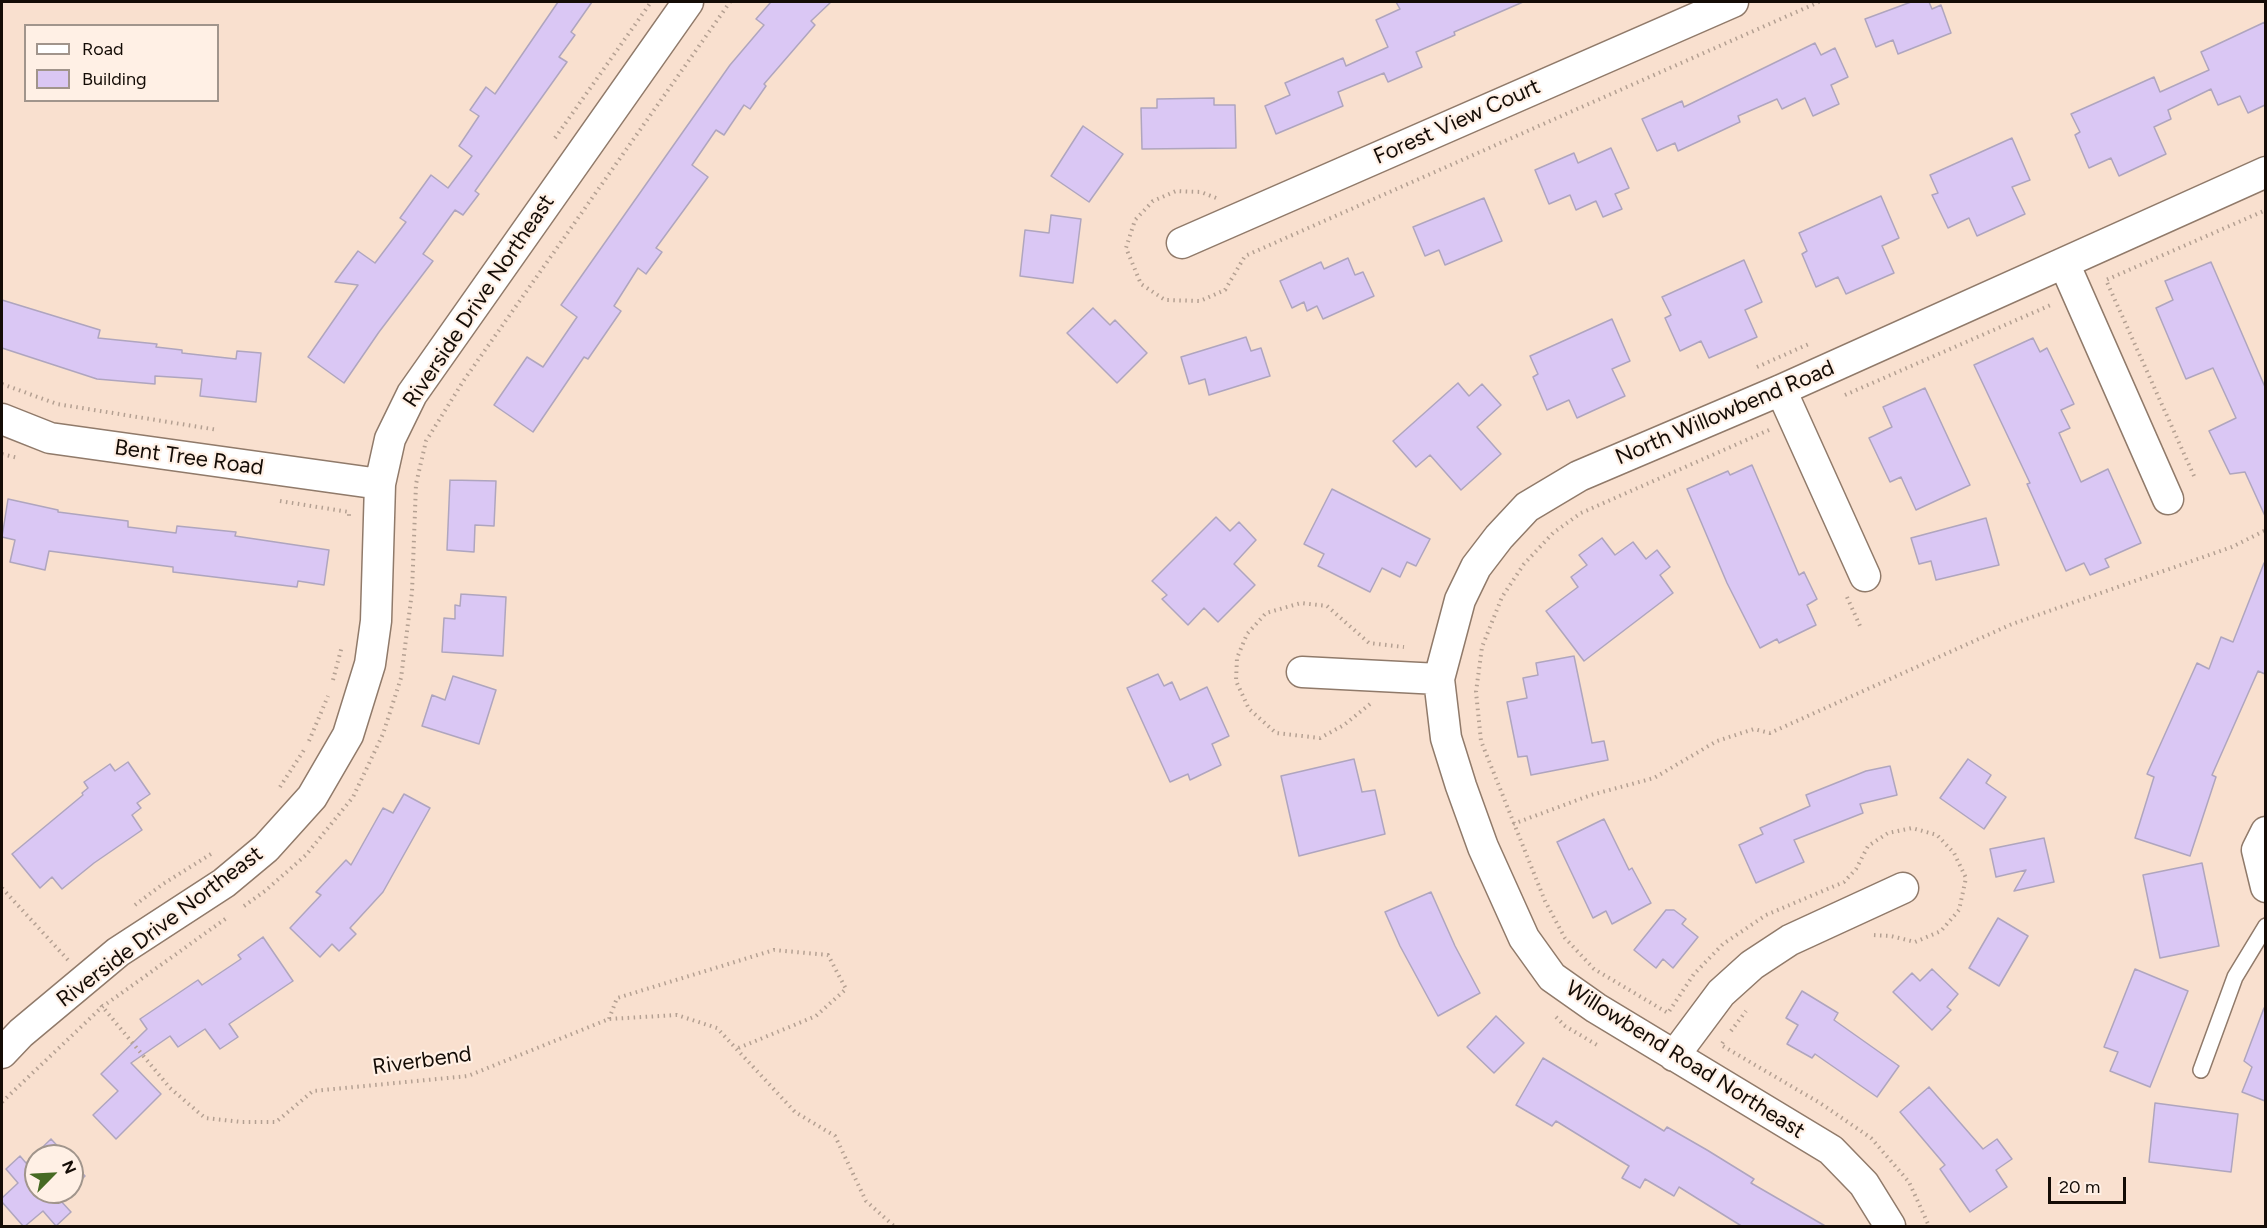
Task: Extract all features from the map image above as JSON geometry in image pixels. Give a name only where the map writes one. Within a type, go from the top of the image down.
[{"type":"street","name":"Riverside Drive Northeast","points":[[2,1053],[21,1033],[118,952],[224,883],[266,848],[312,797],[348,735],[370,664],[376,621],[380,484],[390,439],[412,394],[688,2]]},
{"type":"street","name":"Forest View Court","points":[[1182,243],[1733,2]]},
{"type":"street","name":"North Willowbend Road","points":[[1484,847],[1446,738],[1439,680],[1460,600],[1476,567],[1499,537],[1527,507],[1579,476],[1781,390],[2265,172]]},
{"type":"street","points":[[2064,263],[2168,499]]},
{"type":"street","points":[[1781,390],[1856,585]]},
{"type":"street","name":"Bent Tree Road","points":[[2,419],[50,438],[380,484]]},
{"type":"street","points":[[1302,672],[1439,680]]},
{"type":"street","points":[[2265,832],[2257,850],[2265,887]]},
{"type":"street","name":"Willowbend Road Northeast","points":[[1484,847],[1524,938],[1552,977],[1596,1008],[1831,1150],[1864,1184],[1890,1227]]},
{"type":"street","points":[[1674,1056],[1721,993],[1752,965],[1790,940],[1903,888]]},
{"type":"lane","points":[[2201,1070],[2235,977],[2265,926]]},
{"type":"path","points":[[552,142],[651,2]]},
{"type":"path","points":[[2194,476],[2106,280],[2265,210]]},
{"type":"path","points":[[1842,396],[2056,302]]},
{"type":"path","points":[[1749,370],[1814,342]]},
{"type":"path","points":[[2,384],[57,404],[219,431]]},
{"type":"path","points":[[1776,439],[1771,429],[1581,513],[1553,533],[1524,564],[1502,597],[1482,647],[1476,692],[1481,741],[1545,901],[1564,938],[1594,969],[1668,1013],[1694,974],[1723,944],[1766,915],[1844,882],[1856,869],[1868,846],[1888,833],[1912,828],[1937,835],[1954,853],[1966,878],[1959,910],[1941,931],[1915,942],[1874,934],[1864,939]]},
{"type":"path","points":[[2,454],[29,459]]},
{"type":"path","points":[[278,501],[349,512],[349,523]]},
{"type":"path","points":[[1513,824],[1591,795],[1654,778],[1717,741],[1755,729],[1770,733],[2012,624],[2232,547],[2265,530]]},
{"type":"path","points":[[1856,585],[1860,626]]},
{"type":"path","points":[[1373,701],[1344,725],[1320,738],[1276,733],[1249,709],[1236,681],[1237,658],[1247,634],[1266,613],[1301,603],[1327,606],[1369,643],[1404,647]]},
{"type":"path","points":[[333,681],[345,636]]},
{"type":"path","points":[[280,788],[309,741],[330,692]]},
{"type":"path","points":[[127,910],[163,884],[220,849]]},
{"type":"path","name":"Riverbend","points":[[2,888],[65,957],[102,1007],[170,1088],[205,1118],[242,1122],[276,1122],[313,1091],[468,1076],[609,1019],[677,1016],[717,1028],[795,1112],[835,1136],[866,1201],[894,1227]]},
{"type":"path","points":[[58,963],[74,950]]},
{"type":"path","points":[[609,1019],[617,998],[774,950],[828,956],[846,988],[816,1016],[736,1049]]},
{"type":"path","points":[[1752,1003],[1721,1045],[1820,1103],[1871,1138],[1909,1182],[1929,1227]]},
{"type":"path","points":[[1551,1012],[1565,1026],[1606,1050]]},
{"type":"building","points":[[558,2],[592,2],[571,32],[575,35],[559,57],[567,62],[475,191],[479,194],[463,215],[455,210],[423,254],[433,261],[344,383],[308,357],[358,285],[335,282],[358,251],[375,263],[406,222],[400,218],[431,175],[448,188],[472,156],[459,146],[479,116],[470,110],[486,87],[495,94]]},
{"type":"building","points":[[771,2],[831,2],[811,21],[815,25],[764,84],[766,86],[750,109],[744,105],[724,135],[716,130],[692,165],[708,177],[656,248],[662,252],[646,274],[638,268],[614,306],[621,311],[588,359],[584,357],[533,432],[494,405],[527,357],[543,367],[577,317],[561,305],[730,65],[764,25],[756,19]]},
{"type":"building","points":[[1396,2],[1523,2],[1454,32],[1455,35],[1416,52],[1422,67],[1388,82],[1384,73],[1338,92],[1343,106],[1276,134],[1265,106],[1290,95],[1285,83],[1343,58],[1346,66],[1388,47],[1376,20],[1400,9]]},
{"type":"building","points":[[1911,2],[1929,2],[1932,9],[1941,5],[1951,33],[1898,54],[1893,40],[1876,47],[1865,19]]},
{"type":"building","points":[[2265,22],[2265,105],[2248,113],[2240,96],[2218,105],[2211,89],[2168,110],[2171,119],[2154,127],[2166,154],[2119,176],[2111,158],[2089,168],[2075,135],[2080,132],[2071,114],[2154,77],[2160,92],[2209,70],[2201,52]]},
{"type":"building","points":[[1815,43],[1821,55],[1835,48],[1848,77],[1831,85],[1839,104],[1813,116],[1805,98],[1782,109],[1777,99],[1738,116],[1740,122],[1678,151],[1675,143],[1657,151],[1642,119],[1682,101],[1684,107]]},
{"type":"building","points":[[1214,98],[1214,105],[1235,105],[1236,148],[1142,149],[1141,108],[1157,108],[1157,99]]},
{"type":"building","points":[[1083,126],[1123,154],[1089,202],[1051,176]]},
{"type":"building","points":[[2012,138],[2030,180],[2012,187],[2025,214],[1977,236],[1969,218],[1948,228],[1932,195],[1938,193],[1930,175]]},
{"type":"building","points":[[1611,148],[1629,188],[1615,194],[1622,209],[1603,217],[1596,201],[1576,210],[1570,195],[1549,204],[1535,170],[1574,153],[1578,163]]},
{"type":"building","points":[[1881,196],[1899,238],[1882,246],[1894,273],[1846,294],[1838,277],[1816,287],[1802,254],[1807,251],[1799,233]]},
{"type":"building","points":[[1484,198],[1502,241],[1445,265],[1439,250],[1425,256],[1413,227]]},
{"type":"building","points":[[1051,215],[1081,219],[1073,283],[1020,276],[1025,230],[1049,233]]},
{"type":"building","points":[[1348,258],[1355,275],[1363,272],[1374,296],[1323,319],[1317,306],[1307,311],[1304,302],[1292,308],[1280,281],[1321,262],[1324,269]]},
{"type":"building","points":[[1744,260],[1762,302],[1745,310],[1757,337],[1709,358],[1701,341],[1680,351],[1665,318],[1671,315],[1662,297]]},
{"type":"building","points":[[2211,262],[2265,387],[2265,516],[2245,472],[2230,474],[2209,431],[2236,418],[2213,368],[2186,379],[2156,308],[2173,300],[2165,281]]},
{"type":"building","points":[[2,300],[100,330],[98,338],[157,344],[156,347],[182,350],[182,353],[236,359],[237,351],[261,353],[256,402],[200,396],[202,379],[155,376],[155,384],[97,379],[2,348]]},
{"type":"building","points":[[1093,308],[1110,325],[1115,320],[1147,353],[1117,383],[1067,333]]},
{"type":"building","points":[[1612,319],[1630,361],[1612,369],[1625,396],[1577,418],[1569,400],[1547,410],[1533,377],[1538,374],[1530,356]]},
{"type":"building","points":[[1246,337],[1251,351],[1261,348],[1270,376],[1209,395],[1205,379],[1189,384],[1181,357]]},
{"type":"building","points":[[2033,338],[2040,352],[2047,348],[2074,404],[2061,410],[2070,428],[2059,433],[2081,482],[2108,469],[2141,543],[2105,559],[2109,567],[2090,575],[2084,563],[2066,571],[2027,484],[2030,483],[1974,365]]},
{"type":"building","points":[[1458,383],[1469,396],[1482,384],[1501,405],[1477,427],[1501,454],[1461,490],[1430,455],[1416,467],[1393,441]]},
{"type":"building","points":[[1925,388],[1970,485],[1916,510],[1901,477],[1890,482],[1869,438],[1892,427],[1883,407]]},
{"type":"building","points":[[1752,465],[1799,575],[1804,572],[1817,599],[1807,605],[1816,625],[1779,643],[1777,639],[1760,648],[1727,583],[1687,489],[1728,471],[1730,475]]},
{"type":"building","points":[[450,480],[496,481],[494,526],[475,525],[474,552],[447,550]]},
{"type":"building","points":[[1332,489],[1430,539],[1416,566],[1407,562],[1400,577],[1382,568],[1370,592],[1318,566],[1324,554],[1304,544]]},
{"type":"building","points":[[8,499],[58,510],[58,512],[128,521],[128,527],[176,533],[177,526],[236,532],[235,536],[329,550],[324,585],[298,581],[297,587],[173,572],[173,567],[49,551],[45,570],[10,562],[15,540],[2,537]]},
{"type":"building","points":[[1216,517],[1230,531],[1239,522],[1256,540],[1234,564],[1255,585],[1218,622],[1204,608],[1188,625],[1162,599],[1167,595],[1152,581]]},
{"type":"building","points":[[1986,518],[1999,565],[1936,580],[1931,561],[1919,564],[1911,538]]},
{"type":"building","points":[[1602,538],[1615,555],[1633,542],[1646,559],[1657,550],[1670,567],[1660,575],[1673,593],[1584,661],[1546,611],[1578,587],[1571,577],[1587,565],[1579,555]]},
{"type":"building","points":[[2264,563],[2265,674],[2258,671],[2212,775],[2216,777],[2190,856],[2135,838],[2154,777],[2147,774],[2197,663],[2209,669],[2221,637],[2233,642]]},
{"type":"building","points":[[461,594],[506,597],[503,656],[442,652],[444,618],[455,619],[455,605],[460,606]]},
{"type":"building","points":[[1574,656],[1592,743],[1604,741],[1608,760],[1531,775],[1527,756],[1518,757],[1507,702],[1527,698],[1523,678],[1538,675],[1536,663]]},
{"type":"building","points":[[1158,674],[1164,686],[1172,682],[1180,700],[1207,687],[1229,736],[1212,744],[1221,765],[1190,780],[1188,774],[1170,782],[1127,688]]},
{"type":"building","points":[[453,676],[496,690],[479,744],[422,726],[432,695],[445,700]]},
{"type":"building","points":[[1354,759],[1362,792],[1375,790],[1385,834],[1299,856],[1281,776]]},
{"type":"building","points":[[1968,759],[1991,775],[1986,783],[2006,797],[1984,829],[1940,798]]},
{"type":"building","points":[[128,762],[150,794],[137,803],[141,808],[132,815],[142,830],[94,863],[62,889],[52,877],[40,888],[12,854],[83,795],[82,793],[88,788],[84,782],[110,764],[115,771]]},
{"type":"building","points":[[1890,766],[1897,795],[1860,804],[1863,813],[1794,840],[1804,862],[1756,883],[1739,845],[1763,834],[1760,828],[1810,806],[1806,795],[1866,771]]},
{"type":"building","points":[[404,794],[430,808],[383,892],[350,928],[356,934],[339,951],[332,944],[320,957],[290,928],[321,895],[316,892],[346,860],[351,865],[383,808],[393,813]]},
{"type":"building","points":[[1604,819],[1629,870],[1632,868],[1651,903],[1612,924],[1606,911],[1593,918],[1557,842]]},
{"type":"building","points":[[2044,838],[2054,882],[2014,891],[2026,870],[1996,877],[1990,849]]},
{"type":"building","points":[[2202,863],[2219,946],[2160,958],[2143,875]]},
{"type":"building","points":[[1431,892],[1455,946],[1480,993],[1438,1016],[1400,946],[1385,912]]},
{"type":"building","points":[[1666,910],[1674,910],[1686,919],[1682,924],[1698,937],[1673,968],[1663,959],[1656,968],[1634,950]]},
{"type":"building","points":[[1998,918],[2028,936],[1999,986],[1969,968]]},
{"type":"building","points":[[263,937],[293,981],[229,1024],[238,1037],[220,1049],[205,1029],[178,1047],[170,1036],[131,1063],[161,1094],[116,1139],[93,1115],[118,1091],[101,1074],[147,1029],[140,1019],[198,980],[202,985],[241,959],[238,955]]},
{"type":"building","points":[[1932,969],[1958,994],[1947,1007],[1951,1010],[1932,1030],[1893,992],[1912,973],[1920,981]]},
{"type":"building","points":[[2135,969],[2188,991],[2150,1087],[2110,1071],[2118,1052],[2104,1047]]},
{"type":"building","points":[[1802,991],[1838,1013],[1834,1020],[1899,1066],[1877,1097],[1815,1054],[1812,1058],[1787,1044],[1798,1025],[1786,1018]]},
{"type":"building","points":[[2264,1008],[2265,1101],[2242,1092],[2252,1067],[2244,1061]]},
{"type":"building","points":[[1496,1016],[1524,1043],[1494,1073],[1467,1047]]},
{"type":"building","points":[[1543,1058],[1664,1131],[1667,1127],[1707,1150],[1754,1179],[1751,1183],[1827,1227],[1743,1227],[1679,1187],[1674,1196],[1645,1179],[1640,1188],[1622,1178],[1629,1166],[1556,1121],[1552,1126],[1516,1105]]},
{"type":"building","points":[[1929,1087],[1983,1149],[1997,1139],[2012,1159],[1996,1170],[2007,1187],[1970,1212],[1940,1169],[1945,1165],[1900,1112]]},
{"type":"building","points":[[2155,1103],[2238,1114],[2231,1172],[2149,1162]]},
{"type":"building","points":[[51,1139],[56,1144],[46,1144]]},
{"type":"building","points":[[20,1156],[24,1161],[24,1204],[64,1204],[71,1212],[56,1226],[43,1211],[24,1227],[2,1202],[2,1198],[18,1183],[6,1169]]}]
